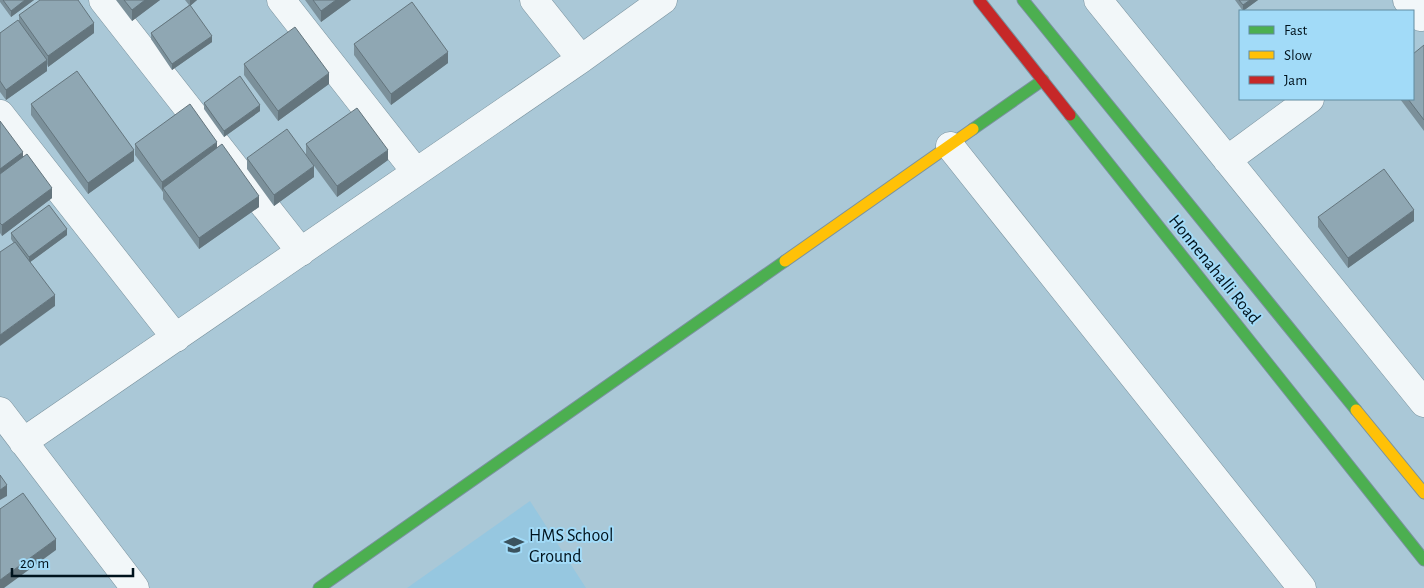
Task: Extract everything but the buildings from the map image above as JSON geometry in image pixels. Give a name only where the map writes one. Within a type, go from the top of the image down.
[{"type":"street","points":[[103,0],[300,252]]},
{"type":"street","points":[[281,0],[416,172]]},
{"type":"street","points":[[534,0],[581,59]]},
{"type":"street","points":[[23,442],[581,59],[663,0]]},
{"type":"street","name":"Honnenahalli Road","points":[[979,0],[1424,560]]},
{"type":"street","name":"Honnenahalli Road","points":[[1023,0],[1424,493]]},
{"type":"street","points":[[1098,0],[1227,160],[1419,387]]},
{"type":"street","points":[[319,588],[1043,80]]},
{"type":"street","points":[[1227,160],[1309,100]]},
{"type":"street","points":[[0,114],[176,338]]},
{"type":"street","points":[[950,146],[1302,588]]},
{"type":"street","points":[[0,412],[135,588]]},
{"type":"shaded area","name":"HMS School Ground","points":[[530,501],[586,588],[407,588]]},
{"type":"traffic: fast","points":[[1023,0],[1356,410]]},
{"type":"traffic: fast","points":[[973,129],[1043,80]]},
{"type":"traffic: fast","points":[[1070,115],[1424,560]]},
{"type":"traffic: fast","points":[[319,588],[785,261]]},
{"type":"traffic: slow","points":[[785,261],[973,129]]},
{"type":"traffic: slow","points":[[1356,410],[1424,493]]},
{"type":"traffic: jam","points":[[979,0],[1070,115]]},
{"type":"place","name":"HMS School Ground","points":[[514,545]]}]
